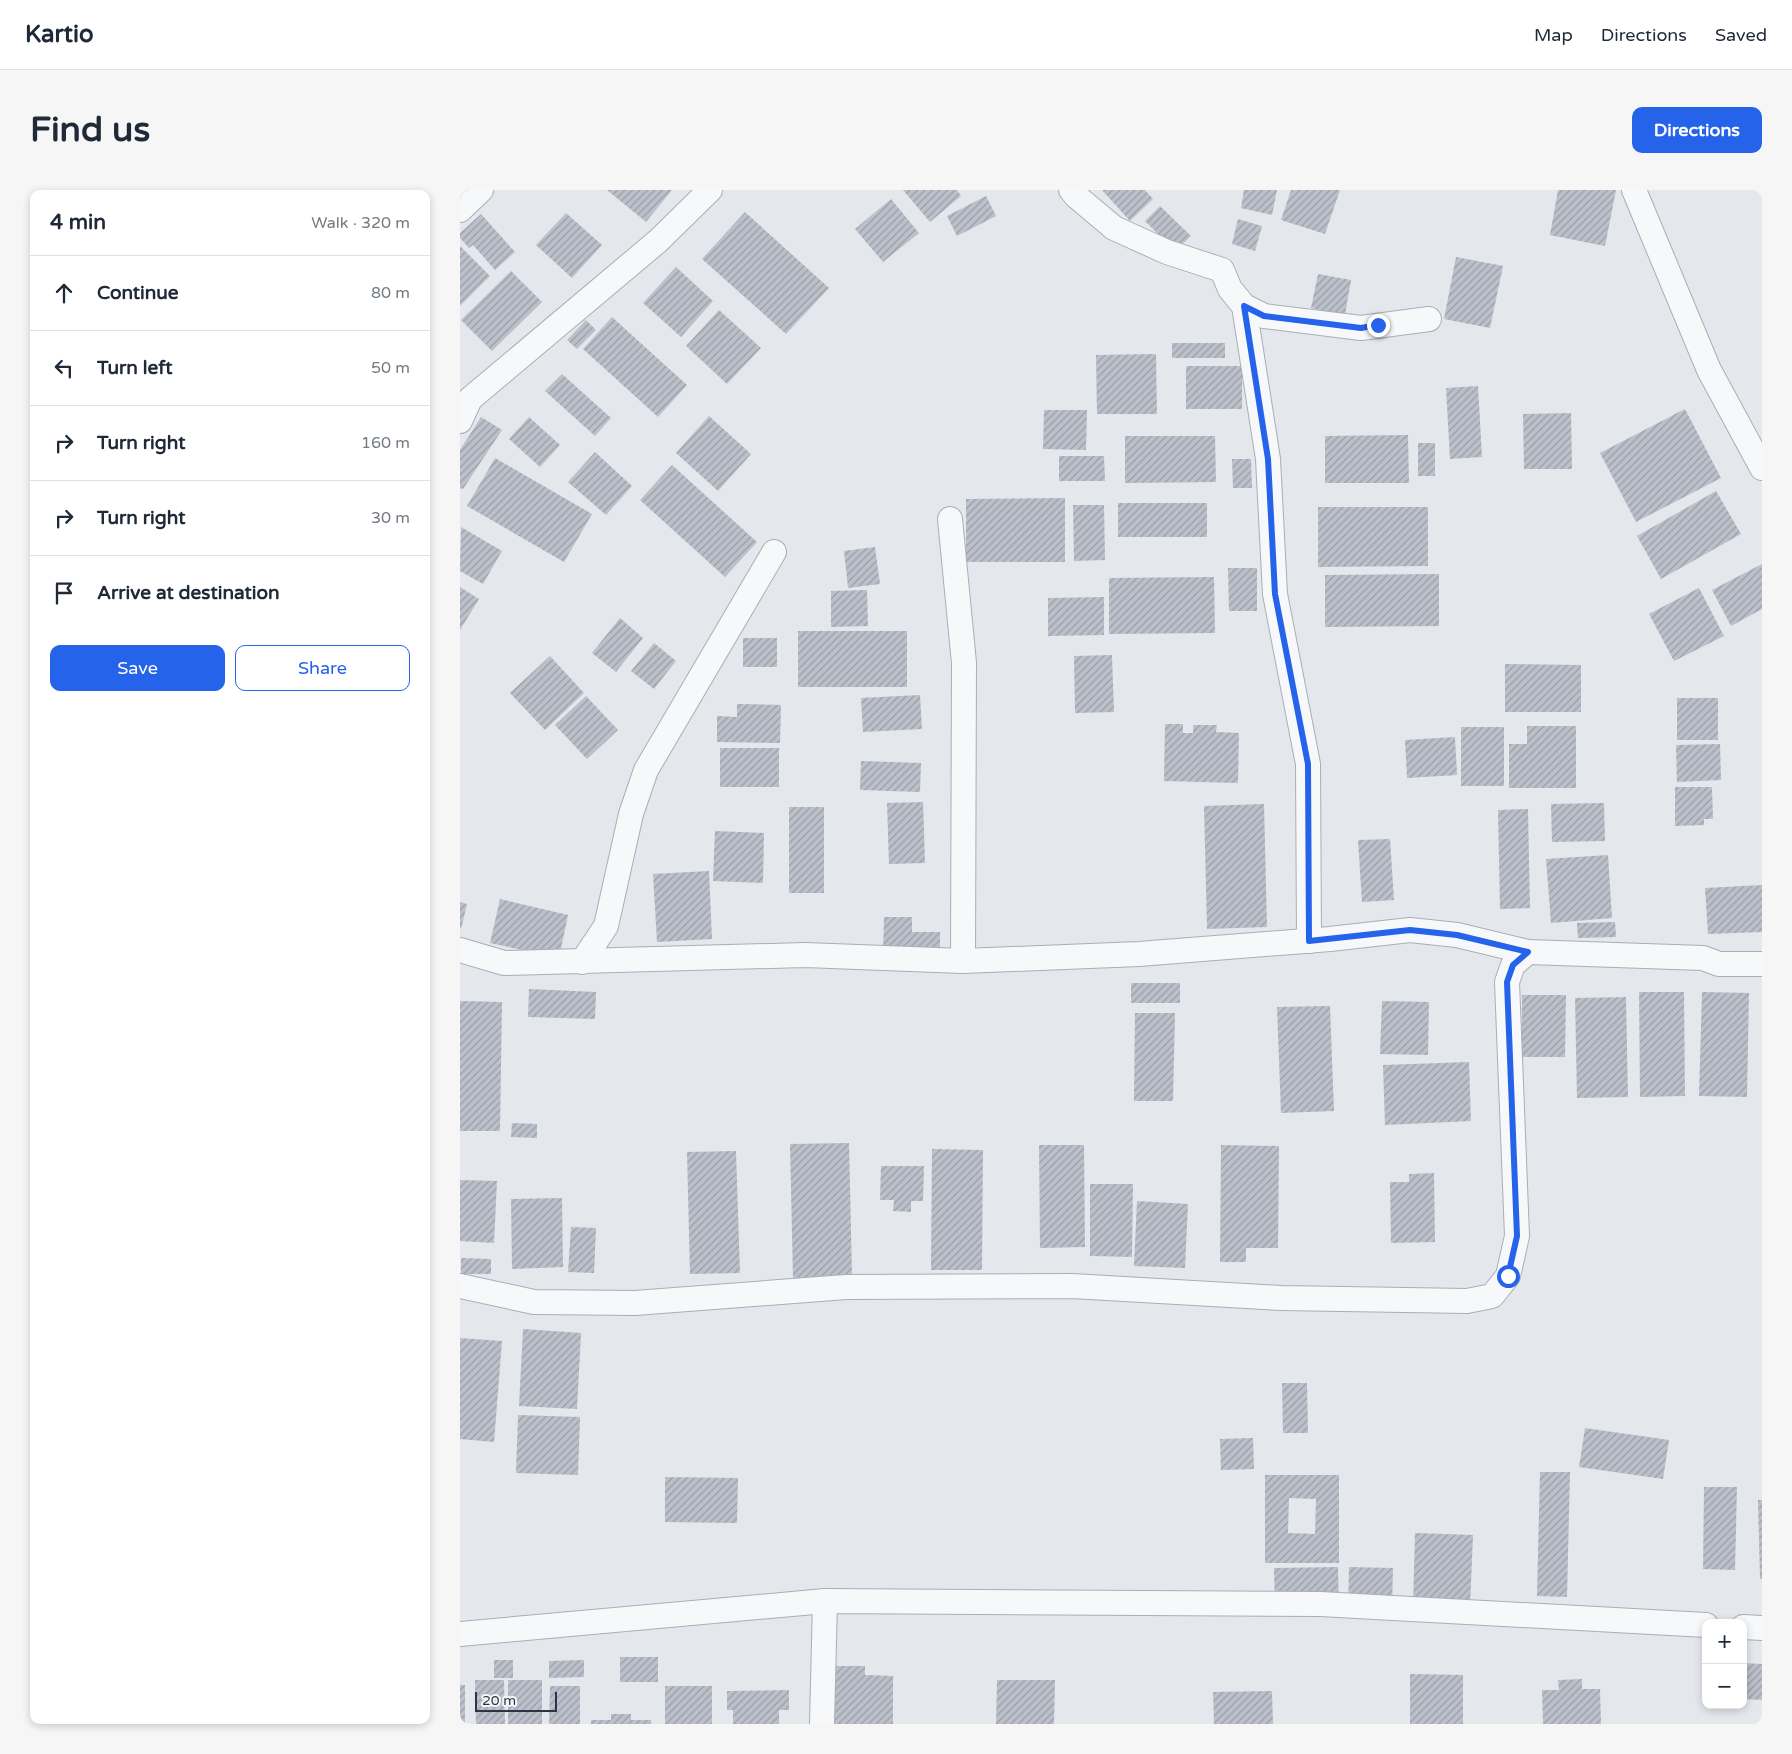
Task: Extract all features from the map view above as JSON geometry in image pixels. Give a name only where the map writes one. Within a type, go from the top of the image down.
[{"type":"street","points":[[460,210],[481,190]]},
{"type":"street","points":[[460,421],[465,396],[658,241],[710,190]]},
{"type":"street","points":[[1071,190],[1114,228],[1167,252],[1222,270],[1230,289],[1244,306],[1264,316],[1361,328],[1428,319]]},
{"type":"street","points":[[1634,190],[1709,370],[1762,468]]},
{"type":"street","points":[[1244,306],[1268,459],[1275,594],[1308,764],[1309,941]]},
{"type":"street","points":[[950,519],[964,663],[963,961]]},
{"type":"street","points":[[582,962],[606,926],[631,814],[646,770],[774,552]]},
{"type":"street","points":[[460,950],[504,963],[805,955],[963,961],[1139,954],[1309,941],[1410,930],[1457,935],[1528,952],[1703,958],[1720,964],[1762,964]]},
{"type":"street","points":[[460,1286],[534,1302],[635,1303],[846,1287],[1072,1286],[1282,1298],[1447,1301],[1467,1301],[1492,1296],[1508,1276],[1517,1236],[1507,982],[1513,965],[1528,952]]},
{"type":"street","points":[[460,1634],[825,1600],[1320,1604],[1702,1625]]},
{"type":"street","points":[[822,1724],[825,1600]]},
{"type":"street","points":[[1747,1627],[1762,1628]]},
{"type":"building","points":[[607,190],[672,190],[646,222]]},
{"type":"building","points":[[903,190],[957,190],[961,196],[930,222]]},
{"type":"building","points":[[1102,190],[1145,190],[1153,199],[1130,221]]},
{"type":"building","points":[[1244,190],[1277,190],[1272,215],[1241,208]]},
{"type":"building","points":[[1291,190],[1340,190],[1325,234],[1281,220]]},
{"type":"building","points":[[1558,190],[1616,190],[1605,246],[1550,235]]},
{"type":"building","points":[[986,196],[996,216],[957,236],[947,216]]},
{"type":"building","points":[[891,199],[919,233],[883,262],[855,229]]},
{"type":"building","points":[[1160,206],[1191,236],[1175,251],[1145,221]]},
{"type":"building","points":[[745,212],[829,288],[786,334],[702,259]]},
{"type":"building","points":[[566,213],[602,245],[572,278],[536,245]]},
{"type":"building","points":[[481,214],[515,252],[495,270],[473,245],[469,248],[460,238],[460,233]]},
{"type":"building","points":[[1238,219],[1262,226],[1255,251],[1232,244]]},
{"type":"building","points":[[460,246],[490,276],[460,306]]},
{"type":"building","points":[[1456,257],[1503,266],[1490,328],[1444,319]]},
{"type":"building","points":[[676,267],[713,301],[681,337],[643,303]]},
{"type":"building","points":[[511,271],[542,302],[492,351],[461,320]]},
{"type":"building","points":[[1318,274],[1351,280],[1345,315],[1311,308]]},
{"type":"building","points":[[719,310],[761,348],[727,384],[686,346]]},
{"type":"building","points":[[612,317],[687,385],[658,417],[583,349]]},
{"type":"building","points":[[586,320],[596,330],[577,349],[567,340]]},
{"type":"building","points":[[1172,343],[1225,343],[1225,358],[1172,358]]},
{"type":"building","points":[[1156,354],[1157,414],[1097,414],[1096,355]]},
{"type":"building","points":[[1186,366],[1242,366],[1242,409],[1186,409]]},
{"type":"building","points":[[562,374],[611,418],[595,436],[545,391]]},
{"type":"building","points":[[1478,386],[1482,457],[1450,459],[1446,388]]},
{"type":"building","points":[[1685,409],[1721,478],[1636,522],[1600,453]]},
{"type":"building","points":[[1044,410],[1087,410],[1086,450],[1043,449]]},
{"type":"building","points":[[1571,413],[1572,469],[1524,469],[1523,414]]},
{"type":"building","points":[[709,416],[751,454],[718,491],[676,453]]},
{"type":"building","points":[[481,417],[502,430],[463,489],[460,488],[460,450]]},
{"type":"building","points":[[529,417],[560,445],[540,467],[509,439]]},
{"type":"building","points":[[1408,435],[1409,483],[1325,483],[1325,436]]},
{"type":"building","points":[[1125,436],[1215,436],[1216,482],[1125,483]]},
{"type":"building","points":[[1418,443],[1435,443],[1435,476],[1418,476]]},
{"type":"building","points":[[595,452],[632,486],[606,515],[568,482]]},
{"type":"building","points":[[1059,456],[1104,456],[1105,481],[1059,481]]},
{"type":"building","points":[[495,458],[592,514],[564,562],[467,506]]},
{"type":"building","points":[[1232,459],[1251,459],[1252,488],[1233,488]]},
{"type":"building","points":[[672,465],[757,542],[725,577],[640,500]]},
{"type":"building","points":[[1716,491],[1741,534],[1661,579],[1637,536]]},
{"type":"building","points":[[1065,498],[1065,562],[966,562],[966,499]]},
{"type":"building","points":[[1118,503],[1207,503],[1207,537],[1118,537]]},
{"type":"building","points":[[1073,505],[1104,505],[1105,560],[1074,561]]},
{"type":"building","points":[[1318,507],[1428,507],[1428,566],[1318,567]]},
{"type":"building","points":[[461,527],[502,551],[483,584],[460,571]]},
{"type":"building","points":[[875,547],[880,584],[848,588],[844,551]]},
{"type":"building","points":[[1762,564],[1762,609],[1731,626],[1712,590]]},
{"type":"building","points":[[1228,568],[1257,568],[1257,611],[1229,611]]},
{"type":"building","points":[[1439,574],[1439,626],[1325,627],[1325,575]]},
{"type":"building","points":[[1214,577],[1215,633],[1109,634],[1109,578]]},
{"type":"building","points":[[460,587],[479,599],[460,630]]},
{"type":"building","points":[[1699,588],[1724,636],[1674,661],[1649,614]]},
{"type":"building","points":[[867,590],[868,626],[831,627],[831,591]]},
{"type":"building","points":[[1104,597],[1104,635],[1048,636],[1048,598]]},
{"type":"building","points":[[620,618],[643,638],[616,672],[592,653]]},
{"type":"building","points":[[798,631],[907,631],[907,687],[798,687]]},
{"type":"building","points":[[743,638],[777,638],[777,667],[743,667]]},
{"type":"building","points":[[654,643],[676,661],[654,689],[631,671]]},
{"type":"building","points":[[1112,655],[1114,712],[1075,713],[1074,656]]},
{"type":"building","points":[[550,656],[584,693],[545,730],[510,693]]},
{"type":"building","points":[[1505,664],[1581,665],[1581,712],[1505,712]]},
{"type":"building","points":[[920,695],[922,729],[863,732],[861,698]]},
{"type":"building","points":[[586,696],[618,730],[587,759],[555,725]]},
{"type":"building","points":[[1677,698],[1718,698],[1718,740],[1677,740]]},
{"type":"building","points":[[737,704],[781,705],[780,743],[717,742],[717,716],[737,717]]},
{"type":"building","points":[[1165,724],[1183,724],[1183,733],[1193,733],[1193,725],[1217,725],[1216,732],[1239,733],[1238,783],[1164,781]]},
{"type":"building","points":[[1527,726],[1576,726],[1576,788],[1509,788],[1509,744],[1527,744]]},
{"type":"building","points":[[1461,727],[1504,727],[1504,786],[1461,786]]},
{"type":"building","points":[[1455,737],[1457,775],[1407,778],[1405,740]]},
{"type":"building","points":[[1720,744],[1721,780],[1677,782],[1676,745]]},
{"type":"building","points":[[720,748],[779,748],[779,787],[720,787]]},
{"type":"building","points":[[861,761],[921,763],[920,792],[860,790]]},
{"type":"building","points":[[1675,787],[1712,787],[1713,819],[1704,819],[1704,825],[1675,826]]},
{"type":"building","points":[[923,802],[925,863],[889,864],[887,803]]},
{"type":"building","points":[[1604,803],[1605,841],[1552,842],[1551,804]]},
{"type":"building","points":[[1264,804],[1267,927],[1207,929],[1204,806]]},
{"type":"building","points":[[789,807],[824,807],[824,893],[789,893]]},
{"type":"building","points":[[1528,809],[1530,908],[1500,909],[1498,810]]},
{"type":"building","points":[[715,831],[764,833],[763,883],[713,881]]},
{"type":"building","points":[[1390,839],[1394,900],[1362,902],[1358,840]]},
{"type":"building","points":[[1608,855],[1612,918],[1551,923],[1546,859]]},
{"type":"building","points":[[709,871],[712,939],[657,942],[653,874]]},
{"type":"building","points":[[1762,885],[1762,932],[1708,934],[1705,888]]},
{"type":"building","points":[[500,899],[568,915],[559,958],[490,943]]},
{"type":"building","points":[[460,902],[467,904],[461,929],[460,928]]},
{"type":"building","points":[[884,917],[912,917],[912,932],[940,932],[940,955],[883,954]]},
{"type":"building","points":[[1615,922],[1616,937],[1578,938],[1577,923]]},
{"type":"building","points":[[1131,983],[1180,983],[1180,1003],[1131,1003]]},
{"type":"building","points":[[529,989],[596,992],[595,1019],[528,1017]]},
{"type":"building","points":[[1639,992],[1684,992],[1685,1096],[1640,1097]]},
{"type":"building","points":[[1702,992],[1749,993],[1747,1097],[1699,1096]]},
{"type":"building","points":[[1522,995],[1566,995],[1565,1057],[1522,1057]]},
{"type":"building","points":[[1626,997],[1628,1097],[1577,1098],[1575,998]]},
{"type":"building","points":[[460,1001],[502,1002],[500,1131],[460,1131]]},
{"type":"building","points":[[1382,1001],[1429,1002],[1428,1055],[1380,1054]]},
{"type":"building","points":[[1330,1006],[1334,1111],[1281,1113],[1277,1007]]},
{"type":"building","points":[[1135,1013],[1175,1013],[1173,1101],[1134,1101]]},
{"type":"building","points":[[1469,1062],[1471,1121],[1385,1125],[1383,1065]]},
{"type":"building","points":[[512,1123],[537,1124],[537,1138],[511,1137]]},
{"type":"building","points":[[849,1143],[852,1276],[793,1278],[790,1144]]},
{"type":"building","points":[[1039,1145],[1084,1145],[1085,1247],[1040,1248]]},
{"type":"building","points":[[1221,1145],[1279,1146],[1278,1248],[1246,1248],[1246,1262],[1220,1262]]},
{"type":"building","points":[[932,1149],[983,1150],[982,1270],[931,1270]]},
{"type":"building","points":[[736,1151],[740,1273],[690,1274],[687,1152]]},
{"type":"building","points":[[881,1166],[924,1166],[923,1201],[911,1201],[911,1212],[893,1211],[894,1200],[880,1200]]},
{"type":"building","points":[[1434,1173],[1435,1242],[1391,1243],[1390,1182],[1409,1182],[1409,1174]]},
{"type":"building","points":[[460,1180],[497,1181],[494,1243],[460,1241]]},
{"type":"building","points":[[1090,1184],[1133,1184],[1132,1257],[1090,1256]]},
{"type":"building","points":[[562,1198],[563,1267],[512,1269],[511,1199]]},
{"type":"building","points":[[1137,1201],[1188,1204],[1185,1268],[1134,1266]]},
{"type":"building","points":[[571,1227],[596,1228],[594,1273],[568,1272]]},
{"type":"building","points":[[461,1258],[491,1259],[491,1274],[461,1274]]},
{"type":"building","points":[[523,1329],[581,1333],[577,1409],[519,1406]]},
{"type":"building","points":[[460,1338],[502,1341],[494,1442],[460,1439]]},
{"type":"building","points":[[1282,1383],[1307,1383],[1308,1433],[1283,1433]]},
{"type":"building","points":[[518,1415],[580,1417],[578,1475],[516,1473]]},
{"type":"building","points":[[1585,1428],[1669,1440],[1663,1479],[1579,1467]]},
{"type":"building","points":[[1253,1438],[1254,1469],[1221,1470],[1220,1439]]},
{"type":"building","points":[[1540,1472],[1570,1472],[1567,1597],[1537,1596]]},
{"type":"building","points":[[1265,1475],[1339,1475],[1339,1563],[1265,1563]],"holes":[[[1289,1498],[1316,1499],[1315,1534],[1288,1533]]]},
{"type":"building","points":[[665,1477],[738,1478],[737,1523],[665,1522]]},
{"type":"building","points":[[1704,1487],[1737,1487],[1735,1570],[1703,1569]]},
{"type":"building","points":[[1758,1500],[1762,1500],[1762,1579],[1760,1579]]},
{"type":"building","points":[[1415,1533],[1473,1535],[1470,1608],[1413,1606]]},
{"type":"building","points":[[1338,1567],[1339,1610],[1275,1611],[1274,1568]]},
{"type":"building","points":[[1349,1567],[1393,1568],[1392,1608],[1348,1607]]},
{"type":"building","points":[[620,1657],[658,1657],[658,1682],[620,1682]]},
{"type":"building","points":[[494,1660],[513,1660],[513,1678],[494,1678]]},
{"type":"building","points":[[584,1660],[584,1677],[549,1678],[549,1661]]},
{"type":"building","points":[[1747,1663],[1762,1664],[1762,1700],[1747,1699]]},
{"type":"building","points":[[835,1666],[865,1666],[865,1675],[893,1676],[893,1724],[834,1724]]},
{"type":"building","points":[[1410,1674],[1463,1675],[1463,1724],[1410,1724]]},
{"type":"building","points":[[1582,1679],[1582,1689],[1600,1689],[1601,1724],[1543,1724],[1542,1690],[1559,1690],[1558,1680]]},
{"type":"building","points":[[475,1680],[504,1680],[505,1724],[476,1724]]},
{"type":"building","points":[[508,1680],[542,1680],[542,1724],[508,1724]]},
{"type":"building","points":[[997,1680],[1055,1680],[1054,1724],[996,1724]]},
{"type":"building","points":[[460,1685],[465,1685],[465,1724],[460,1724]]},
{"type":"building","points":[[550,1686],[580,1686],[580,1724],[549,1724]]},
{"type":"building","points":[[665,1686],[712,1686],[712,1724],[665,1724]]},
{"type":"building","points":[[789,1690],[789,1710],[779,1710],[779,1724],[733,1724],[733,1710],[727,1710],[727,1691]]},
{"type":"building","points":[[1272,1691],[1273,1724],[1214,1724],[1213,1692]]},
{"type":"building","points":[[611,1714],[631,1714],[631,1720],[651,1720],[651,1724],[591,1724],[591,1720],[611,1720]]},
{"type":"route","points":[[1378,325],[1361,328],[1264,316],[1244,306],[1268,459],[1275,594],[1308,764],[1309,941],[1410,930],[1457,935],[1528,952],[1513,965],[1507,982],[1517,1236],[1508,1276]]}]
